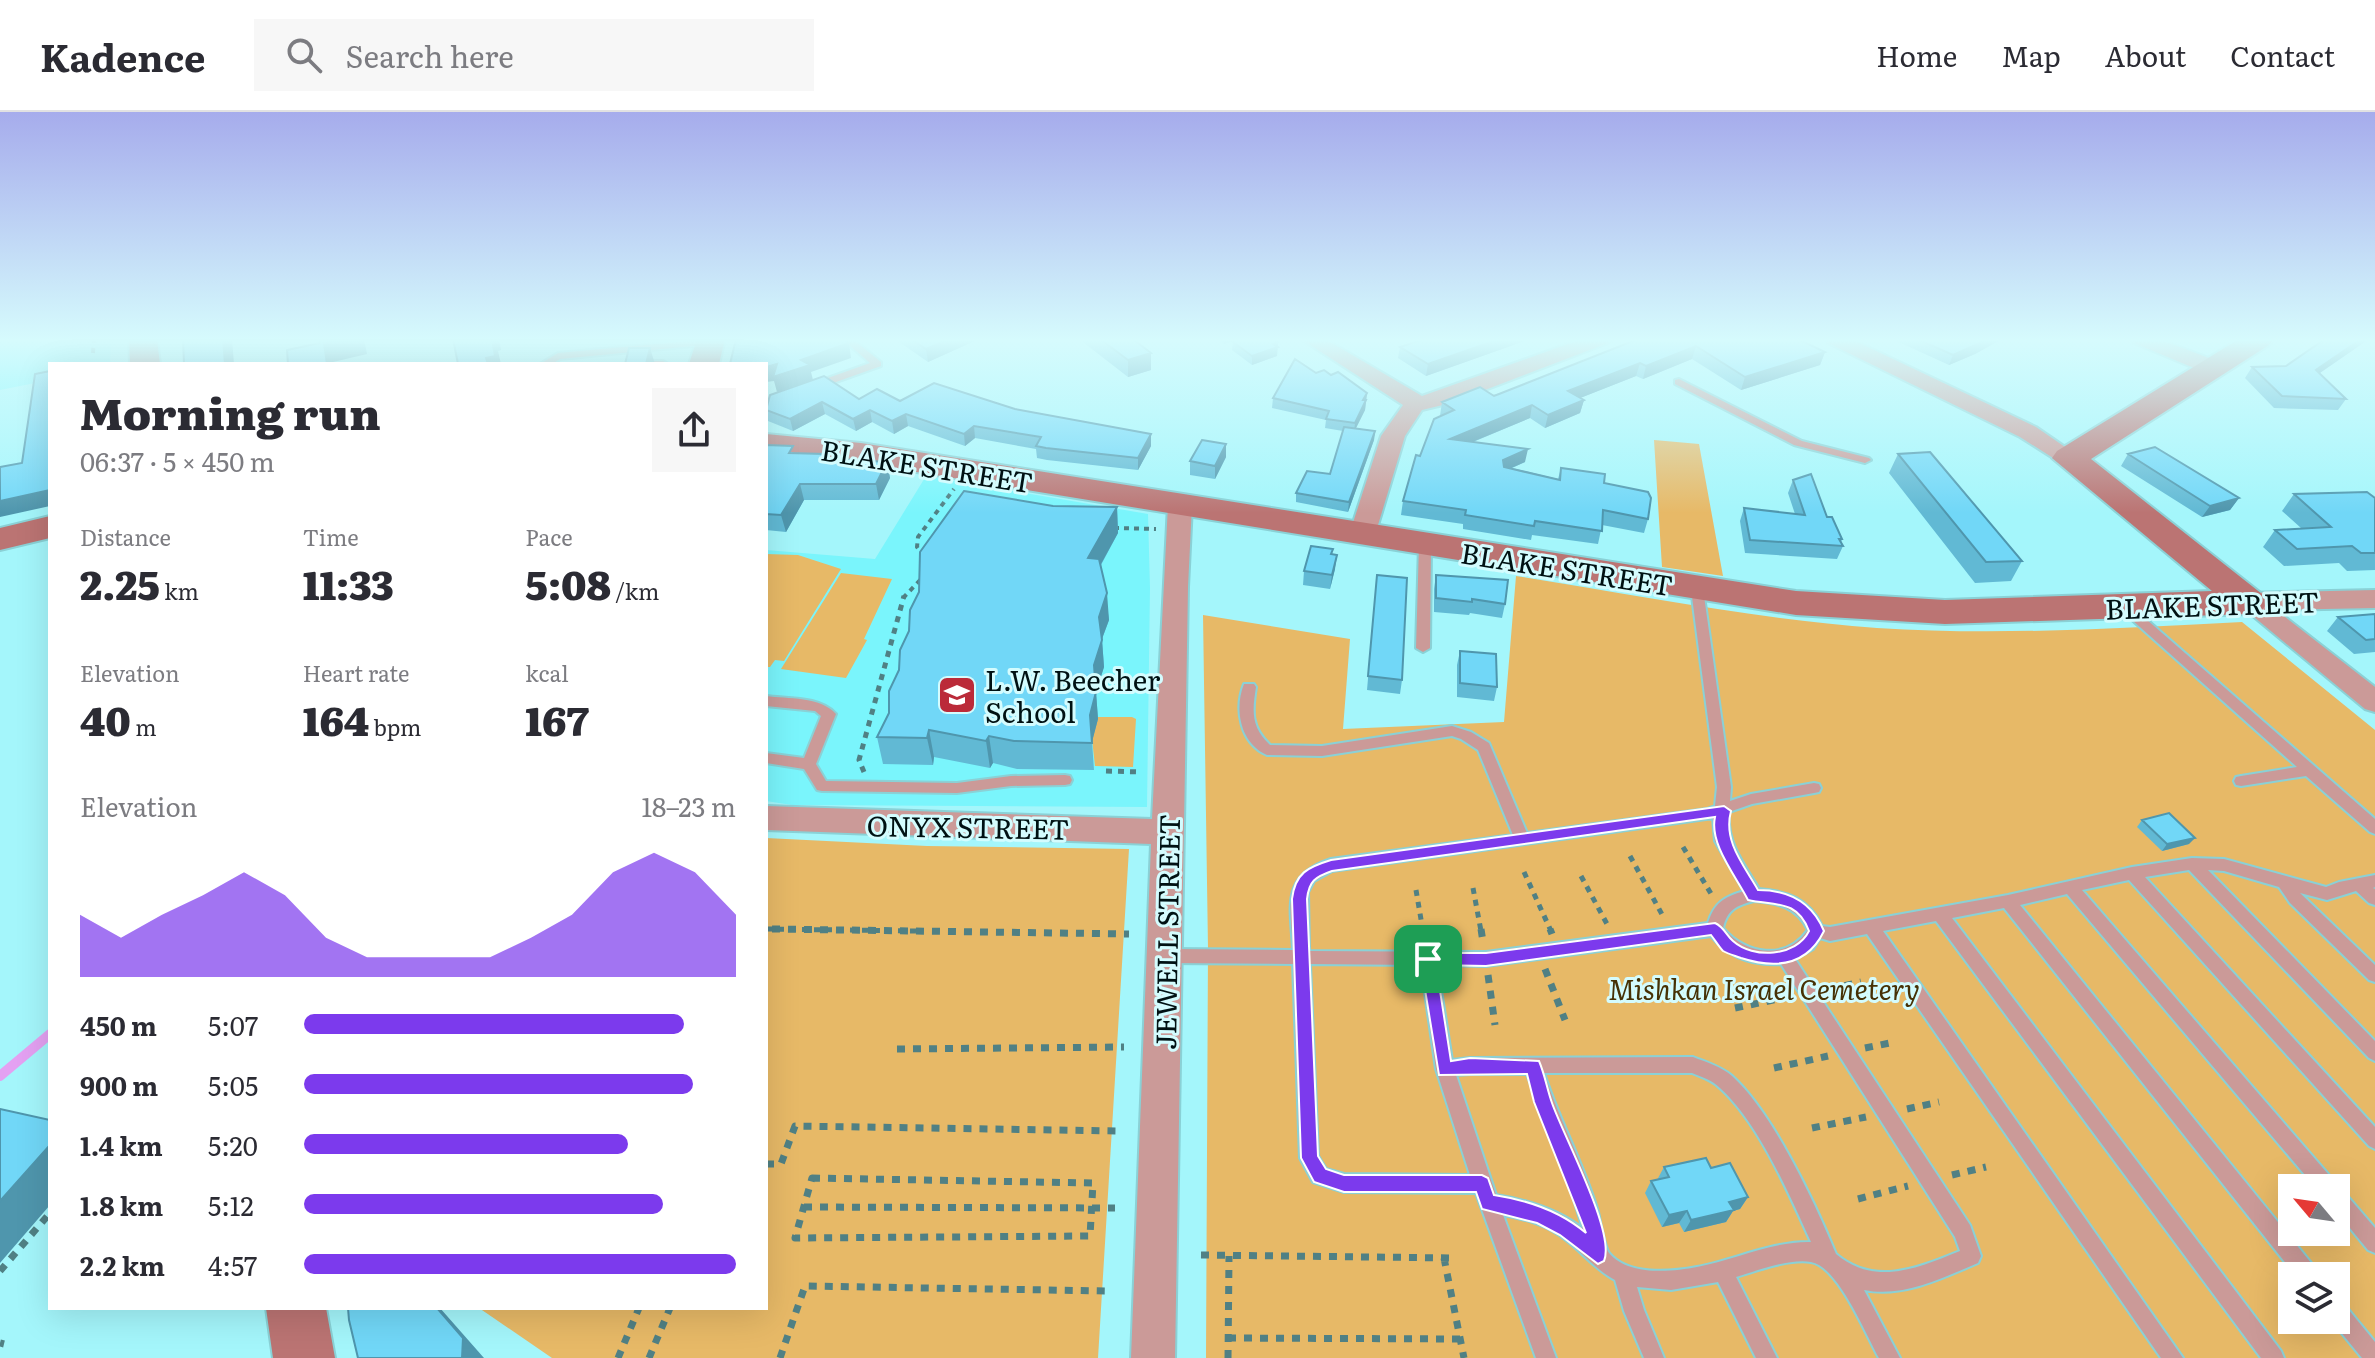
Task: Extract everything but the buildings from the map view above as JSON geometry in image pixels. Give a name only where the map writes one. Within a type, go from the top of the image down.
[{"type":"street","points":[[1403,397],[1416,402],[1445,397]]},
{"type":"street","points":[[1956,397],[2028,432],[2069,458],[2375,702]]},
{"type":"street","points":[[2069,458],[2167,397]]},
{"type":"street","points":[[1362,535],[1393,436],[1416,402]]},
{"type":"street","name":"BLAKE STREET","points":[[768,444],[861,453],[1168,517],[1362,535],[1796,603],[1905,611],[2126,608],[2375,599]]},
{"type":"street","name":"JEWELL STREET","points":[[1153,1358],[1175,587],[1168,517]]},
{"type":"street","points":[[0,539],[48,527]]},
{"type":"street","name":"ONYX STREET","points":[[768,818],[1170,832]]},
{"type":"street","points":[[296,1310],[304,1358]]},
{"type":"lane","points":[[1709,397],[1798,443],[1865,460]]},
{"type":"lane","points":[[1423,648],[1425,545]]},
{"type":"lane","points":[[1697,589],[1724,787],[1724,811],[1720,826],[1723,841],[1754,895]]},
{"type":"lane","points":[[2126,608],[2375,828]]},
{"type":"lane","points":[[1249,687],[1245,710],[1253,737],[1267,750],[1322,751],[1452,731],[1478,741],[1484,747],[1523,840]]},
{"type":"lane","points":[[768,701],[818,707],[829,714],[809,764]]},
{"type":"lane","points":[[768,758],[809,764]]},
{"type":"lane","points":[[809,764],[822,786],[957,788],[1011,781],[1065,780]]},
{"type":"lane","points":[[2241,781],[2309,770]]},
{"type":"lane","points":[[1814,788],[1751,799],[1724,811],[1331,865],[1310,873],[1301,886],[1299,899],[1309,1158],[1320,1176],[1344,1183],[1485,1193],[1567,1228],[1623,1274],[1649,1280],[1682,1279],[1723,1272],[1804,1251],[1827,1255]]},
{"type":"lane","points":[[1816,931],[1830,934],[1941,915],[2132,873],[2192,864],[2224,865],[2327,894],[2367,882],[2375,899]]},
{"type":"lane","points":[[2192,864],[2375,1053]]},
{"type":"lane","points":[[2132,873],[2375,1140]]},
{"type":"lane","points":[[2285,883],[2296,899],[2375,975]]},
{"type":"lane","points":[[2071,888],[2316,1174]]},
{"type":"lane","points":[[1754,895],[1791,901],[1811,918],[1816,931],[1811,943],[1785,957],[1764,959],[1729,947],[1715,929],[1722,906],[1734,899],[1754,895]]},
{"type":"lane","points":[[2008,901],[2298,1262]]},
{"type":"lane","points":[[1941,915],[2274,1358]]},
{"type":"lane","points":[[1871,927],[2173,1358]]},
{"type":"lane","points":[[1166,956],[1486,959],[1715,929]]},
{"type":"lane","points":[[1785,957],[1963,1232],[1971,1256],[1915,1278],[1873,1282],[1843,1273]]},
{"type":"lane","points":[[1428,959],[1445,1069],[1485,1193],[1546,1358]]},
{"type":"lane","points":[[1445,1069],[1470,1066],[1693,1065],[1714,1073],[1728,1083],[1746,1107],[1811,1220],[1827,1255],[1843,1273],[1890,1358]]},
{"type":"lane","points":[[1533,1066],[1543,1102],[1594,1226],[1598,1255]]},
{"type":"lane","points":[[2350,1214],[2375,1243]]},
{"type":"lane","points":[[1723,1272],[1767,1358]]},
{"type":"lane","points":[[1623,1274],[1634,1311],[1654,1358]]},
{"type":"lane","points":[[2350,1327],[2375,1358]]},
{"type":"path","points":[[926,559],[917,547],[918,537],[961,479]]},
{"type":"path","points":[[1109,528],[1168,517]]},
{"type":"path","points":[[924,530],[934,532]]},
{"type":"path","points":[[864,773],[859,760],[904,595],[933,566]]},
{"type":"path","points":[[922,577],[936,578]]},
{"type":"path","points":[[1106,771],[1141,772]]},
{"type":"path","points":[[1683,847],[1711,895],[1722,906]]},
{"type":"path","points":[[1630,856],[1672,933]]},
{"type":"path","points":[[1524,872],[1559,949]]},
{"type":"path","points":[[1581,876],[1616,941]]},
{"type":"path","points":[[1473,888],[1495,1025]]},
{"type":"path","points":[[1416,890],[1428,959]]},
{"type":"path","points":[[768,929],[1129,934]]},
{"type":"path","points":[[1539,952],[1565,1020]]},
{"type":"path","points":[[897,1049],[1124,1047]]},
{"type":"path","points":[[768,1164],[781,1164],[795,1126],[1119,1131]]},
{"type":"path","points":[[812,1178],[1093,1183],[1090,1236],[795,1238],[804,1207],[812,1178]]},
{"type":"path","points":[[804,1207],[1115,1208]]},
{"type":"path","points":[[0,1271],[48,1215]]},
{"type":"path","points":[[1201,1255],[1455,1258]]},
{"type":"path","points":[[1228,1358],[1229,1256]]},
{"type":"path","points":[[1444,1258],[1464,1358]]},
{"type":"path","points":[[780,1358],[805,1286],[1110,1291]]},
{"type":"path","points":[[618,1358],[638,1310]]},
{"type":"path","points":[[649,1358],[669,1310]]},
{"type":"path","points":[[1228,1338],[1460,1339]]},
{"type":"shaded area","name":"L.W. Beecher School","points":[[926,476],[1148,514],[1147,807],[792,805],[768,801],[768,550],[875,559]]},
{"type":"green space","points":[[1654,440],[1699,444],[1723,576],[1662,567]]},
{"type":"green space","points":[[768,554],[798,555],[841,569],[784,661],[775,660],[770,667]]},
{"type":"green space","points":[[841,573],[892,579],[864,639],[867,640],[846,678],[781,669]]},
{"type":"green space","name":"Mishkan Israel Cemetery","points":[[1516,576],[1741,613],[1877,628],[2014,631],[2242,622],[2375,730],[2375,1358],[1206,1358],[1208,948],[1203,615],[1350,639],[1343,729],[1504,722]]},
{"type":"green space","points":[[1098,717],[1136,719],[1133,767],[1095,766],[1092,739]]},
{"type":"green space","points":[[768,838],[927,846],[1129,849],[1098,1358],[552,1358],[482,1310],[768,1310]]},
{"type":"waterway","points":[[0,1076],[48,1036]]},
{"type":"place","name":"L.W. Beecher School","points":[[957,695]]},
{"type":"route","points":[[1724,811],[1720,826],[1723,841],[1754,895],[1791,901],[1811,918],[1816,931],[1811,943],[1800,952],[1764,959],[1729,947],[1715,929],[1486,959],[1428,959],[1436,1027],[1445,1069],[1533,1066],[1543,1102],[1594,1226],[1598,1255],[1567,1228],[1516,1207],[1488,1203],[1482,1184],[1344,1183],[1320,1176],[1309,1158],[1301,886],[1310,873],[1331,865],[1724,811]]}]
